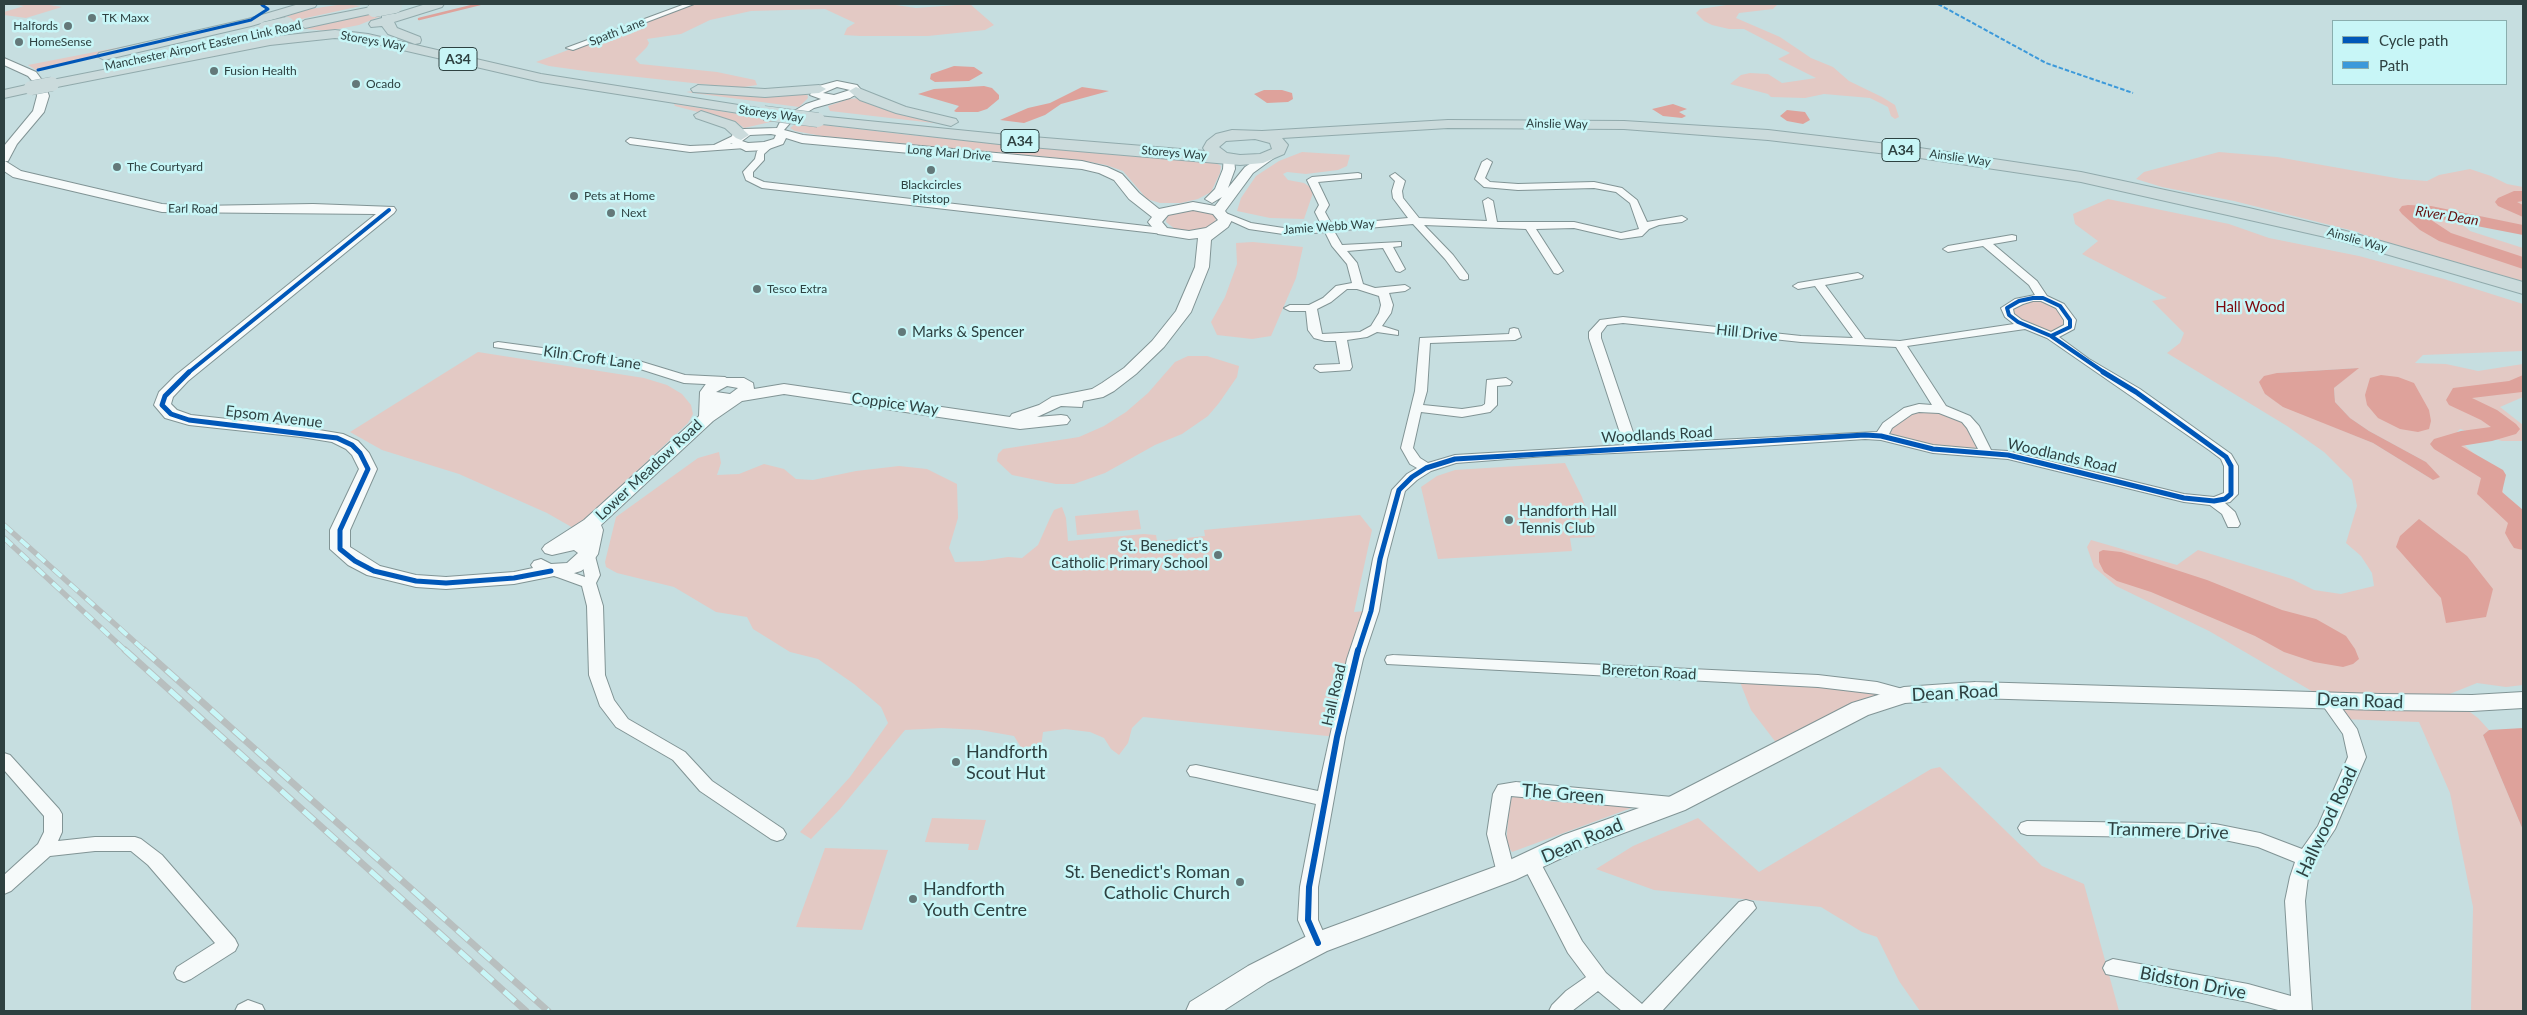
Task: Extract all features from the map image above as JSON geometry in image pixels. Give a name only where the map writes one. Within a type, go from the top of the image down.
[{"type":"highway","points":[[45,78],[273,9],[311,4]]},
{"type":"highway","name":"Manchester Airport Eastern Link Road","points":[[45,78],[372,7],[394,4]]},
{"type":"highway","points":[[389,24],[438,4]]},
{"type":"highway","points":[[389,24],[407,16],[451,4]]},
{"type":"highway","name":"A34","points":[[273,9],[272,22],[281,28],[326,34],[389,24],[387,10],[372,7]]},
{"type":"highway","name":"Storeys Way","points":[[389,24],[396,34],[536,73]]},
{"type":"highway","points":[[4,85],[270,41],[326,34]]},
{"type":"highway","name":"Storeys Way","points":[[326,34],[368,38],[536,73],[768,111],[1008,140],[1225,158]]},
{"type":"highway","points":[[536,73],[736,92],[788,93],[819,88]]},
{"type":"highway","points":[[536,73],[719,120],[730,124],[742,141]]},
{"type":"highway","points":[[4,80],[26,82]]},
{"type":"highway","points":[[4,89],[26,82]]},
{"type":"highway","points":[[4,94],[26,82]]},
{"type":"highway","points":[[856,91],[882,103],[921,116],[998,129],[1094,141]]},
{"type":"highway","name":"Storeys Way","points":[[823,118],[1094,141],[1176,145],[1217,139]]},
{"type":"highway","name":"Ainslie Way","points":[[1264,136],[1448,124],[1624,125],[1768,135],[1913,152],[2081,177],[2249,213],[2340,235],[2523,288]]},
{"type":"highway","name":"Ainslie Way","points":[[1275,153],[1314,142],[1362,137],[1536,131],[1694,137],[1843,151],[1992,171],[2158,203],[2334,244],[2523,298]]},
{"type":"highway","name":"A34","points":[[1217,139],[1244,134],[1264,136]]},
{"type":"highway","points":[[1264,136],[1275,140],[1280,145],[1275,153]]},
{"type":"highway","points":[[1217,139],[1211,148],[1225,158]]},
{"type":"highway","name":"A34","points":[[1225,158],[1252,160],[1275,153]]},
{"type":"street","name":"Spath Lane","points":[[570,48],[691,4]]},
{"type":"street","points":[[4,61],[32,74],[40,84],[43,96],[38,112],[11,143],[4,158]]},
{"type":"street","points":[[834,98],[818,96],[815,93],[819,88],[843,84],[853,86],[856,91],[850,95],[810,106],[786,120],[778,139],[760,153],[759,160],[748,172],[747,176],[762,185],[1136,226],[1159,222],[1178,207]]},
{"type":"street","name":"Long Marl Drive","points":[[742,141],[802,138],[1082,165],[1103,170],[1118,177],[1159,222]]},
{"type":"street","points":[[630,141],[690,148],[716,148],[742,141],[760,153]]},
{"type":"street","points":[[1221,213],[1242,177],[1275,153]]},
{"type":"street","points":[[1143,203],[1178,207],[1192,206],[1205,202],[1221,191],[1229,169],[1225,158]]},
{"type":"street","points":[[1487,162],[1480,179],[1488,184],[1518,187],[1594,185],[1619,190],[1634,202],[1644,227]]},
{"type":"street","name":"Earl Road","points":[[4,165],[17,174],[162,208],[197,210],[312,208],[389,210]]},
{"type":"street","points":[[1358,176],[1312,180],[1324,205],[1320,212],[1339,248],[1352,263],[1358,286]]},
{"type":"street","points":[[1395,176],[1400,182],[1397,191],[1398,198],[1414,221],[1458,268],[1464,277]]},
{"type":"street","points":[[1488,201],[1492,224]]},
{"type":"street","points":[[1045,409],[1044,412],[1049,418],[1061,420],[1078,416],[1097,393],[1130,371],[1158,344],[1184,312],[1202,267],[1204,239],[1225,220],[1221,213],[1192,206]]},
{"type":"street","name":"Epsom Avenue","points":[[389,210],[182,378],[165,396],[162,405],[171,414],[189,420],[301,432],[337,438],[352,445],[360,453],[368,469],[340,530],[340,549],[361,565],[374,571],[416,581],[446,583],[499,577],[514,578],[551,561],[574,567],[588,553]]},
{"type":"street","name":"Jamie Webb Way","points":[[1221,213],[1249,226]]},
{"type":"street","name":"Jamie Webb Way","points":[[1214,230],[1249,226],[1290,232],[1414,221],[1529,226],[1574,225],[1621,236],[1638,234],[1644,230],[1644,227],[1657,222],[1682,220]]},
{"type":"street","points":[[1159,222],[1183,235],[1202,249]]},
{"type":"street","points":[[1529,226],[1558,272]]},
{"type":"street","points":[[1183,235],[1214,230]]},
{"type":"street","points":[[1948,249],[2012,238]]},
{"type":"street","points":[[1984,243],[2033,283],[2043,298],[2060,306],[2070,320],[2070,327],[2051,336]]},
{"type":"street","points":[[1339,248],[1392,244],[1400,269]]},
{"type":"street","points":[[1798,286],[1858,276]]},
{"type":"street","points":[[1818,283],[1862,343]]},
{"type":"street","points":[[1290,308],[1311,308],[1327,300],[1340,288],[1358,286],[1384,294],[1387,304],[1375,328],[1362,336],[1341,338],[1318,336],[1314,330],[1311,308]]},
{"type":"street","points":[[1376,290],[1406,288]]},
{"type":"street","points":[[2043,298],[2019,301],[2007,308],[2009,315],[2024,326],[2051,336],[2085,361],[2136,392],[2226,457],[2231,466],[2231,494],[2225,499],[2214,501]]},
{"type":"street","name":"Hill Drive","points":[[1632,448],[1595,338],[1595,332],[1604,322],[1623,320],[1801,339],[1900,344],[2024,326]]},
{"type":"street","points":[[1375,328],[1394,333]]},
{"type":"street","points":[[1426,468],[1415,461],[1407,448],[1421,391],[1424,340],[1515,338],[1514,332]]},
{"type":"street","points":[[1320,368],[1346,367],[1341,338]]},
{"type":"street","points":[[1900,344],[1941,409]]},
{"type":"street","name":"Kiln Croft Lane","points":[[498,345],[639,365],[684,379],[734,389]]},
{"type":"street","name":"Kiln Croft Lane","points":[[684,379],[688,385],[708,395]]},
{"type":"street","points":[[1417,408],[1462,412],[1486,409],[1491,405],[1491,383],[1506,382]]},
{"type":"street","points":[[708,395],[715,400],[734,389]]},
{"type":"street","name":"Coppice Way","points":[[734,389],[784,389],[1027,424],[1061,420]]},
{"type":"street","name":"Lower Meadow Road","points":[[551,561],[734,389]]},
{"type":"street","points":[[1064,400],[1097,393]]},
{"type":"street","name":"Lower Meadow Road","points":[[707,416],[708,395]]},
{"type":"street","points":[[1064,400],[1075,402],[1082,410]]},
{"type":"street","name":"Coppice Way","points":[[1005,420],[1022,417],[1045,409],[1052,403],[1064,400]]},
{"type":"street","points":[[1881,436],[1887,426],[1908,411],[1919,408],[1941,409],[1966,419],[1973,426],[1986,452]]},
{"type":"street","name":"Woodlands Road","points":[[1426,468],[1455,459],[1864,434],[1881,436],[1933,449],[1986,452],[2047,464],[2163,494],[2214,501]]},
{"type":"street","name":"Hall Road","points":[[1318,943],[1308,920],[1308,899],[1344,704],[1371,610],[1380,559],[1399,490],[1412,477],[1426,468]]},
{"type":"street","points":[[2214,501],[2228,512],[2233,524]]},
{"type":"street","name":"Lower Meadow Road","points":[[591,524],[593,530],[588,553],[593,575],[589,583],[596,606],[597,675],[606,702],[622,723],[679,756],[706,786],[777,834]]},
{"type":"street","points":[[551,561],[589,583]]},
{"type":"street","name":"Brereton Road","points":[[1393,660],[1818,681],[1877,688],[1904,695]]},
{"type":"street","name":"Dean Road","points":[[1318,943],[1532,863],[1572,842],[1676,804],[1860,709],[1904,695],[1936,691],[1975,690],[2472,703],[2523,700]]},
{"type":"street","name":"Hallwood Road","points":[[2302,1009],[2297,947],[2296,901],[2299,877],[2306,858],[2326,829],[2357,757],[2351,733],[2327,700]]},
{"type":"street","points":[[4,759],[53,814],[53,832],[44,849],[33,862],[4,886]]},
{"type":"street","points":[[1196,771],[1325,799]]},
{"type":"street","name":"The Green","points":[[1506,873],[1496,834],[1504,790],[1676,804]]},
{"type":"street","name":"Tranmere Drive","points":[[2027,828],[2215,831],[2260,840],[2306,858]]},
{"type":"street","points":[[44,849],[95,844],[135,844],[155,860],[228,945],[184,973]]},
{"type":"street","points":[[1532,863],[1575,947],[1599,979],[1636,1011]]},
{"type":"street","points":[[1650,1011],[1746,908]]},
{"type":"street","points":[[1200,1011],[1258,974],[1318,943]]},
{"type":"street","name":"Bidston Drive","points":[[2113,968],[2248,993],[2302,1009]]},
{"type":"street","points":[[1559,1011],[1573,997],[1599,979]]},
{"type":"street","points":[[245,1011],[248,1009],[255,1011]]},
{"type":"green space","points":[[9,4],[44,4],[62,7],[26,18],[4,15],[4,12],[24,6]]},
{"type":"green space","points":[[344,4],[361,6],[283,23],[286,17],[303,10]]},
{"type":"green space","points":[[691,4],[889,4],[916,8],[970,4],[994,25],[985,30],[928,36],[860,36],[844,35],[847,28],[855,23],[825,9],[751,11],[710,20],[681,34],[647,39],[649,43],[647,47],[635,59],[640,64],[717,72],[755,80],[757,85],[738,88],[592,72],[549,66],[536,62]]},
{"type":"green space","points":[[1733,4],[1777,5],[1773,9],[1739,13],[1736,18],[1780,37],[1811,58],[1833,67],[1849,81],[1895,105],[1899,117],[1895,119],[1891,116],[1888,107],[1870,98],[1824,94],[1805,98],[1771,97],[1768,94],[1730,84],[1741,75],[1750,73],[1768,74],[1782,83],[1816,78],[1778,59],[1790,53],[1744,29],[1729,29],[1712,25],[1704,21],[1696,13],[1700,9]]},
{"type":"green space","points":[[374,11],[381,16],[359,25],[328,31],[297,28]]},
{"type":"green space","points":[[197,32],[36,70],[28,65],[167,38]]},
{"type":"green space","points":[[686,92],[767,96],[807,92],[808,98],[799,107]]},
{"type":"green space","points":[[861,98],[889,110],[942,124],[830,111],[828,106],[849,99]]},
{"type":"green space","points":[[674,104],[779,120],[744,128],[736,122],[675,106]]},
{"type":"green space","points":[[798,122],[910,135],[1213,161],[1221,166],[1220,173],[1211,192],[1198,199],[1181,203],[1160,203],[1147,199],[1123,171],[1106,165],[1080,160],[822,136],[795,131],[790,128]]},
{"type":"green space","points":[[1302,152],[1350,155],[1347,166],[1338,170],[1306,174],[1287,172],[1283,174],[1288,180],[1304,183],[1310,187],[1313,193],[1304,219],[1270,218],[1237,211],[1241,198],[1256,176],[1279,161]]},
{"type":"green space","points":[[2219,152],[2277,157],[2401,179],[2427,181],[2439,175],[2470,169],[2507,184],[2523,187],[2523,226],[2473,219],[2461,223],[2470,231],[2523,248],[2523,282],[2421,252],[2378,242],[2358,232],[2234,201],[2162,187],[2136,179],[2144,172]]},
{"type":"green space","name":"Hall Wood","points":[[2108,199],[2229,224],[2269,238],[2359,256],[2444,279],[2523,304],[2523,351],[2423,355],[2415,363],[2446,364],[2478,371],[2523,364],[2523,397],[2500,407],[2523,425],[2523,441],[2502,441],[2460,429],[2457,432],[2463,444],[2502,478],[2505,518],[2523,538],[2523,685],[2506,687],[2477,683],[2447,695],[2478,718],[2489,730],[2483,735],[2523,830],[2523,1011],[2471,1011],[2473,907],[2450,793],[2419,722],[2341,719],[2327,700],[2209,631],[2116,586],[2094,567],[2087,547],[2091,540],[2177,565],[2198,550],[2292,579],[2314,590],[2341,594],[2374,586],[2372,573],[2361,556],[2346,543],[2357,506],[2352,480],[2324,452],[2287,426],[2167,353],[2180,343],[2184,333],[2152,301],[2167,298],[2082,254],[2098,241],[2075,224],[2073,214]],"holes":[[[2358,368],[2334,388],[2335,402],[2350,418],[2369,431],[2426,462],[2433,480],[2373,443],[2283,406],[2265,394],[2277,373]]]},
{"type":"green space","points":[[1195,210],[1211,213],[1216,218],[1215,223],[1204,229],[1192,231],[1175,229],[1166,222],[1167,217],[1173,213]]},
{"type":"green space","points":[[1253,242],[1303,247],[1296,278],[1271,336],[1252,339],[1217,335],[1211,322],[1225,297],[1237,264],[1236,243]]},
{"type":"green space","points":[[2033,298],[2051,301],[2070,327],[2051,336],[2018,322],[2010,305]]},
{"type":"green space","points":[[478,352],[644,378],[667,385],[682,394],[691,405],[693,414],[688,423],[575,529],[547,513],[459,474],[382,450],[350,432]]},
{"type":"green space","points":[[1188,356],[1207,356],[1239,366],[1237,377],[1219,403],[1208,416],[1182,434],[1155,445],[1105,473],[1074,484],[1056,484],[1012,475],[997,461],[998,454],[1003,449],[1079,437],[1104,426],[1126,412],[1148,393],[1175,362]]},
{"type":"green space","points":[[1919,408],[1966,419],[1986,452],[1952,451],[1881,436]]},
{"type":"green space","points":[[719,452],[721,463],[717,475],[739,474],[764,464],[784,469],[796,479],[813,480],[856,471],[899,466],[927,469],[957,484],[958,518],[949,548],[955,562],[982,561],[1008,557],[1022,558],[1038,545],[1054,510],[1062,507],[1066,518],[1068,541],[1144,534],[1156,535],[1157,541],[1205,536],[1204,530],[1360,515],[1372,530],[1354,612],[1365,611],[1337,737],[1143,717],[1132,728],[1128,743],[1119,755],[1111,749],[1104,738],[1090,732],[1065,729],[1043,732],[1041,747],[1034,755],[1023,751],[1014,736],[980,730],[942,728],[905,730],[840,809],[811,839],[800,832],[850,777],[888,723],[881,707],[854,684],[818,659],[790,652],[753,629],[747,617],[716,612],[674,587],[617,573],[606,567],[605,562],[616,517],[698,458]]},
{"type":"green space","name":"Handforth Hall Tennis Club","points":[[1565,463],[1582,497],[1595,537],[1570,538],[1572,551],[1438,559],[1421,487],[1437,476],[1455,470]]},
{"type":"green space","points":[[1138,510],[1141,529],[1077,535],[1075,516]]},
{"type":"green space","points":[[1738,677],[1904,695],[1781,749],[1751,710]]},
{"type":"green space","points":[[1940,767],[2042,866],[2084,884],[2119,1011],[1920,1011],[1899,981],[1877,937],[1862,932],[1821,907],[1654,890],[1596,869],[1633,846],[1698,818],[1759,872],[1931,769]]},
{"type":"green space","points":[[1514,796],[1543,798],[1545,801],[1572,803],[1574,801],[1634,807],[1512,852],[1506,843],[1510,800]]},
{"type":"green space","points":[[932,818],[986,820],[978,850],[968,850],[969,844],[925,842]]},
{"type":"green space","points":[[825,848],[888,850],[862,930],[796,927]]},
{"type":"shaded area","points":[[954,66],[974,67],[983,73],[969,81],[935,82],[930,79],[931,74]]},
{"type":"shaded area","points":[[984,86],[992,88],[999,95],[999,99],[987,109],[978,112],[956,112],[954,111],[959,106],[918,94],[934,89]]},
{"type":"shaded area","points":[[1082,87],[1109,91],[1061,104],[1045,115],[1024,123],[1000,120],[1028,108],[1050,103]]},
{"type":"shaded area","points":[[1264,90],[1282,90],[1292,93],[1293,99],[1288,102],[1267,103],[1254,94]]},
{"type":"shaded area","points":[[1673,104],[1687,109],[1679,112],[1686,116],[1682,118],[1663,116],[1652,109]]},
{"type":"shaded area","points":[[1787,110],[1805,112],[1810,120],[1803,124],[1787,121],[1780,116]]},
{"type":"shaded area","points":[[2359,368],[2334,388],[2335,402],[2350,418],[2369,431],[2426,462],[2440,477],[2433,480],[2373,443],[2283,407],[2265,394],[2259,382],[2264,376],[2277,373]]},
{"type":"shaded area","points":[[2381,375],[2398,377],[2414,383],[2429,410],[2431,421],[2429,429],[2418,432],[2400,429],[2378,418],[2367,405],[2365,395],[2370,378]]},
{"type":"shaded area","points":[[2419,519],[2467,556],[2493,589],[2486,617],[2446,623],[2441,598],[2396,547],[2400,536]]},
{"type":"shaded area","points":[[2103,550],[2121,552],[2207,580],[2282,610],[2316,619],[2346,636],[2359,659],[2353,664],[2343,667],[2314,662],[2284,652],[2255,636],[2151,592],[2117,581],[2104,572],[2099,562],[2099,552]]},
{"type":"shaded area","points":[[2523,728],[2523,830],[2483,735],[2489,730]]},
{"type":"waterway","points":[[419,19],[480,4]]},
{"type":"waterway","name":"River Dean","points":[[2523,196],[2514,196],[2504,202],[2523,212]]},
{"type":"waterway","name":"River Dean","points":[[2523,230],[2431,211],[2408,210],[2426,226],[2445,237],[2523,263]]},
{"type":"waterway","name":"River Dean","points":[[2523,382],[2514,387],[2461,393],[2457,400],[2489,415],[2508,429],[2492,434],[2469,436],[2442,444],[2494,475],[2489,494],[2521,521],[2518,533],[2523,542]]},
{"type":"railway","points":[[4,525],[145,651]]},
{"type":"railway","points":[[4,538],[126,651]]},
{"type":"railway","points":[[125,650],[526,1011]]},
{"type":"railway","points":[[144,650],[548,1011]]},
{"type":"marked path","points":[[1938,4],[2046,63],[2133,93]]},
{"type":"cycle path","points":[[38,70],[251,20],[265,13],[268,9],[262,5]]},
{"type":"cycle path","points":[[389,210],[182,378],[165,396],[162,405],[171,414],[189,420],[301,432],[337,438],[352,445],[360,453],[368,469],[340,530],[340,549],[355,561],[374,571],[416,581],[446,583],[514,578],[551,571]]},
{"type":"cycle path","points":[[1318,943],[1308,920],[1309,887],[1337,737],[1355,659],[1371,611],[1380,559],[1399,490],[1412,477],[1426,468],[1455,459],[1546,452],[1729,444],[1865,435],[1881,436],[1933,449],[2008,455],[2184,498],[2214,501],[2225,499],[2231,494],[2231,466],[2226,457],[2214,447],[2136,392],[2085,361],[2051,336],[2018,322],[2009,315],[2007,308],[2019,301],[2033,298],[2043,298],[2060,306],[2070,320],[2070,327],[2051,336]]},
{"type":"place","name":"TK Maxx","points":[[92,18]]},
{"type":"place","name":"Halfords","points":[[68,26]]},
{"type":"place","name":"HomeSense","points":[[19,42]]},
{"type":"place","name":"Fusion Health","points":[[214,71]]},
{"type":"place","name":"Ocado","points":[[356,84]]},
{"type":"place","name":"The Courtyard","points":[[117,167]]},
{"type":"place","name":"Blackcircles Pitstop","points":[[931,170]]},
{"type":"place","name":"Pets at Home","points":[[574,196]]},
{"type":"place","name":"Next","points":[[611,213]]},
{"type":"place","name":"Tesco Extra","points":[[757,289]]},
{"type":"place","name":"Marks & Spencer","points":[[902,332]]},
{"type":"place","name":"Handforth Hall Tennis Club","points":[[1509,520]]},
{"type":"place","name":"St. Benedict's Catholic Primary School","points":[[1218,555]]},
{"type":"place","name":"Handforth Scout Hut","points":[[956,762]]},
{"type":"place","name":"St. Benedict's Roman Catholic Church","points":[[1240,882]]},
{"type":"place","name":"Handforth Youth Centre","points":[[913,899]]}]
